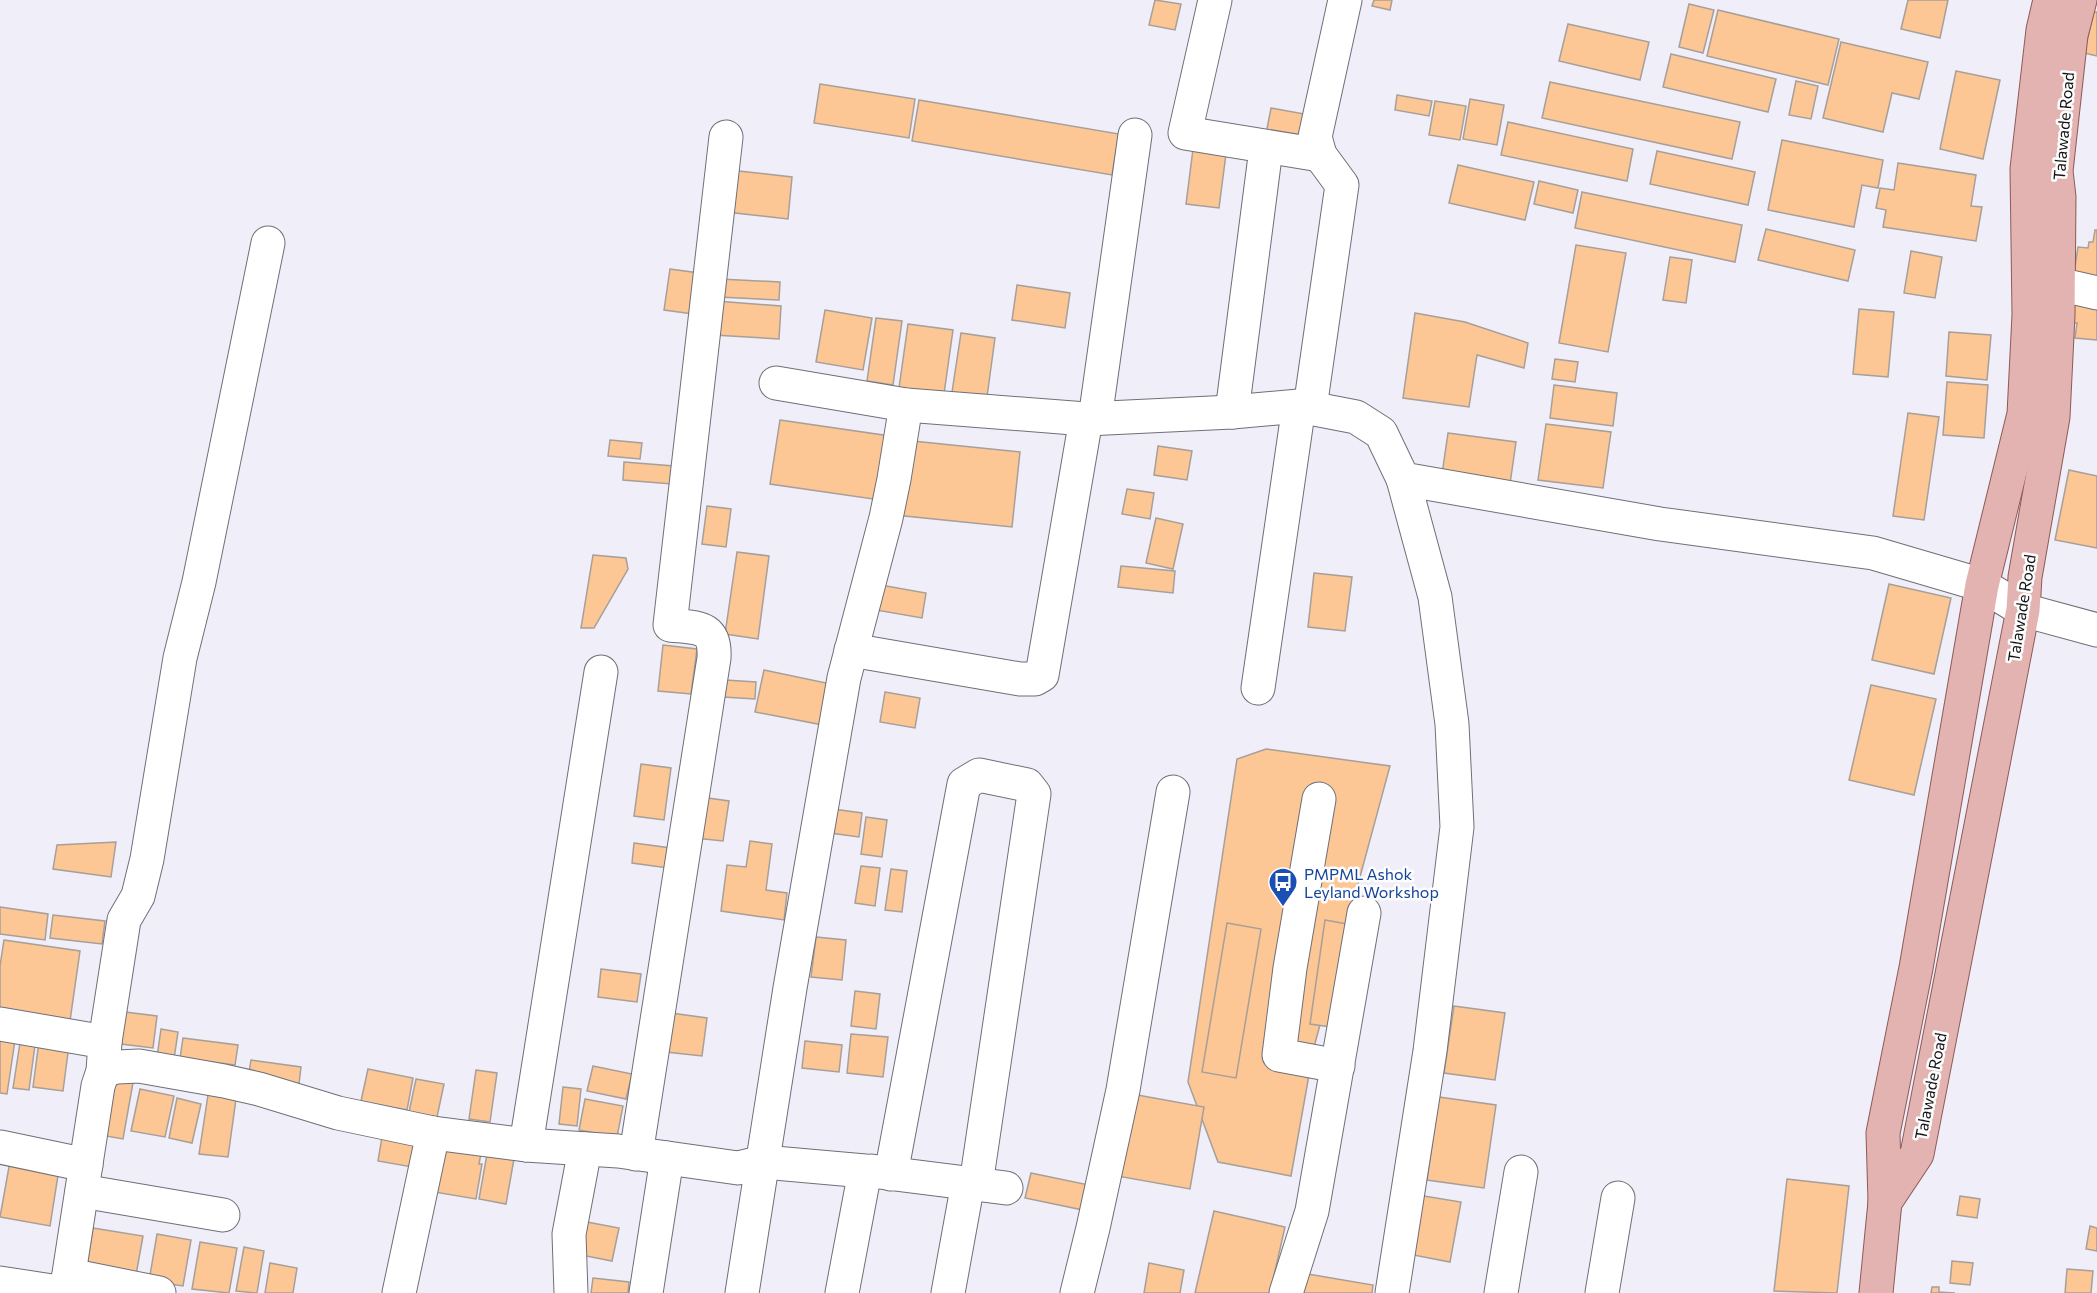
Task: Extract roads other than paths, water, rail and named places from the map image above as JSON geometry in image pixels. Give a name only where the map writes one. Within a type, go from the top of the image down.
[{"type":"main road","name":"Talawade Road","points":[[1876,1293],[1885,1202],[1883,1133],[1918,956],[1982,585],[2024,414],[2029,315],[2027,169],[2043,30],[2050,0]]},
{"type":"main road","name":"Talawade Road","points":[[1885,1202],[1917,1154],[2023,610],[2025,577],[2053,417],[2058,284],[2059,197],[2056,171],[2071,35],[2080,0]]},
{"type":"street","points":[[1215,0],[1185,133],[1320,156]]},
{"type":"street","points":[[1258,688],[1342,185],[1320,156],[1315,136],[1345,0]]},
{"type":"street","points":[[851,650],[1020,679],[1035,679],[1042,675],[1091,419],[1135,135]]},
{"type":"street","points":[[636,1154],[714,658],[715,644],[711,635],[702,629],[670,625],[726,137]]},
{"type":"street","points":[[1232,412],[1264,164]]},
{"type":"street","points":[[66,1287],[124,920],[138,896],[147,859],[180,658],[199,582],[268,243]]},
{"type":"street","points":[[2058,284],[2097,293]]},
{"type":"street","points":[[776,383],[906,405],[1091,419],[1304,407],[1356,417],[1381,433],[1403,479],[1435,597],[1452,724],[1458,827],[1430,1051],[1392,1293]]},
{"type":"street","points":[[742,1293],[792,976],[844,678],[886,518],[906,405]]},
{"type":"street","points":[[1403,479],[1660,524],[1873,553],[1982,585],[2023,610],[2097,630]]},
{"type":"street","points":[[526,1145],[601,672]]},
{"type":"street","points":[[842,1293],[878,1172],[938,913],[964,784],[979,775],[1027,785],[1034,794],[983,1185],[948,1293]]},
{"type":"street","points":[[1077,1293],[1094,1228],[1124,1090],[1173,792]]},
{"type":"street","points":[[1319,799],[1290,968],[1280,1055],[1338,1066]]},
{"type":"street","points":[[1286,1293],[1312,1211],[1364,913]]},
{"type":"street","points":[[0,1024],[104,1057],[117,1067],[139,1066],[224,1081],[338,1113],[433,1133],[526,1145],[636,1154],[738,1168],[763,1162],[878,1172],[983,1185]]},
{"type":"street","points":[[399,1293],[433,1133]]},
{"type":"street","points":[[0,1147],[84,1178],[223,1215]]},
{"type":"street","points":[[571,1293],[569,1234],[585,1149]]},
{"type":"street","points":[[646,1293],[667,1158]]},
{"type":"street","points":[[1501,1293],[1521,1172]]},
{"type":"street","points":[[1602,1293],[1618,1198]]},
{"type":"street","points":[[0,1283],[159,1293]]},
{"type":"place","name":"PMPML Ashok Leyland Workshop","points":[[1283,908]]}]
